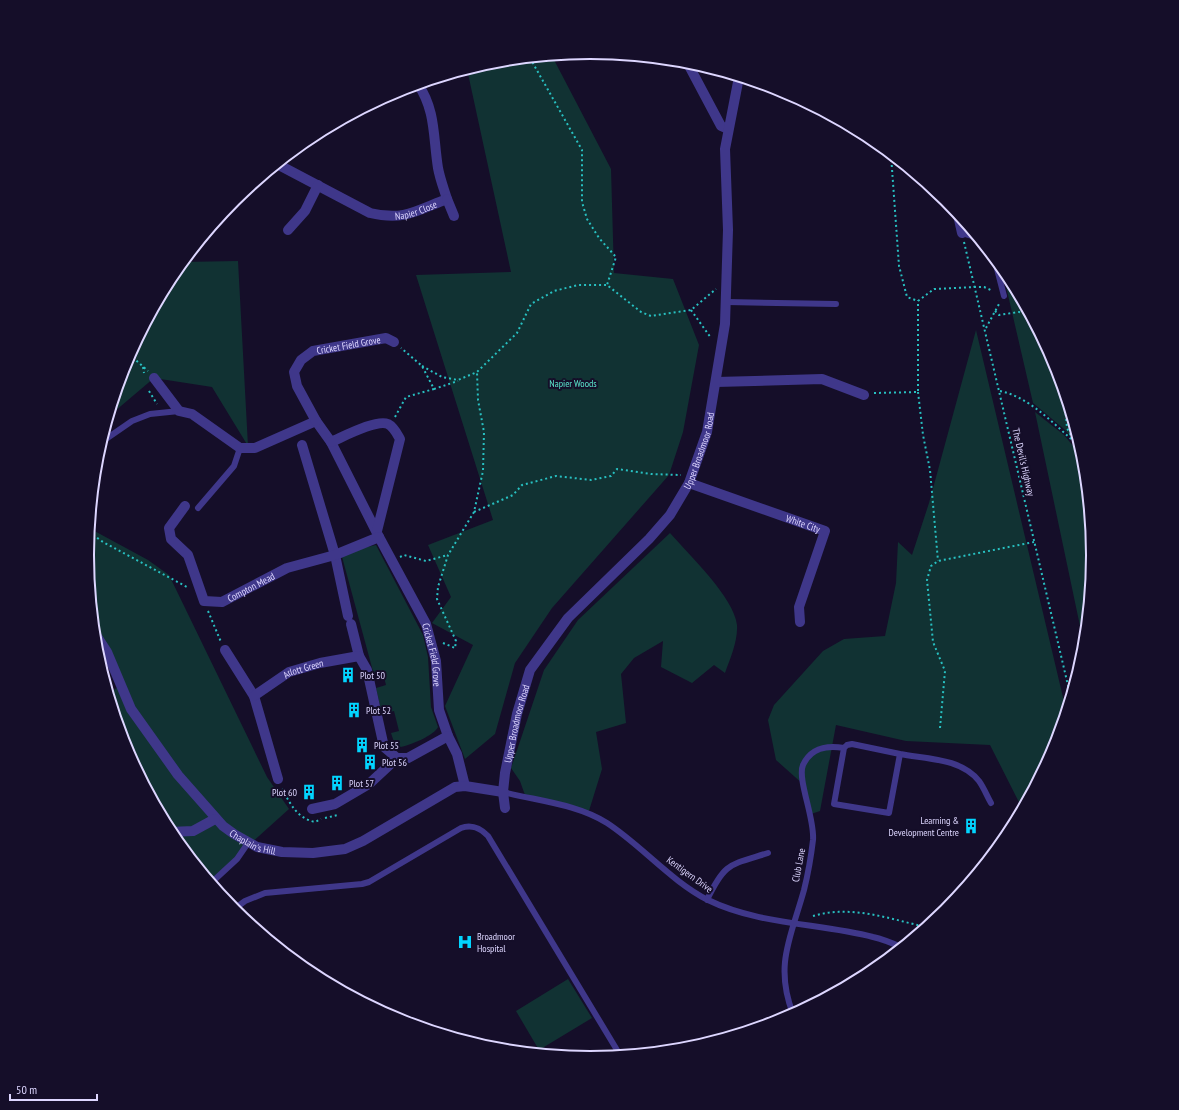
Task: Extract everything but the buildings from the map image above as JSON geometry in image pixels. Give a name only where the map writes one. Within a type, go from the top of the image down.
[{"type":"street","points":[[691,70],[721,126],[728,129]]},
{"type":"street","name":"Upper Broadmoor Road","points":[[505,808],[503,792],[517,714],[530,670],[568,618],[649,539],[670,515],[691,478],[707,432],[720,356],[727,302],[728,230],[725,150],[738,82]]},
{"type":"street","name":"Napier Close","points":[[281,166],[370,213],[394,217],[408,214],[447,199],[438,170],[433,122],[427,98],[421,89]]},
{"type":"street","points":[[288,230],[305,210],[318,185]]},
{"type":"street","points":[[447,199],[454,216]]},
{"type":"street","points":[[961,226],[962,233]]},
{"type":"street","name":"Cricket Field Grove","points":[[394,342],[386,338],[313,351],[301,360],[294,372],[297,386],[316,421],[331,442],[392,562],[426,624],[436,661],[439,710],[448,736],[457,754],[465,786]]},
{"type":"street","points":[[152,375],[179,411],[192,414],[240,448],[255,448],[316,421]]},
{"type":"street","points":[[716,382],[822,379],[864,395]]},
{"type":"street","points":[[331,442],[375,424],[387,424],[400,439],[378,534]]},
{"type":"street","points":[[302,445],[335,555],[359,656],[367,670],[384,747],[397,758],[408,758],[448,736]]},
{"type":"street","name":"White City","points":[[691,478],[825,531],[799,607],[800,622]]},
{"type":"street","points":[[185,506],[169,528],[171,539],[188,556],[202,598]]},
{"type":"street","name":"Compton Mead","points":[[202,598],[222,602],[287,568],[335,555],[378,534]]},
{"type":"street","name":"Chaplain's Hill","points":[[102,644],[107,652],[131,710],[178,775],[215,819],[248,843],[268,850],[282,852],[313,853],[345,849],[364,841],[444,792],[455,787],[465,786],[503,792]]},
{"type":"street","points":[[225,650],[254,696],[278,779]]},
{"type":"street","name":"Arlott Green","points":[[254,696],[289,672],[320,663],[359,656]]},
{"type":"street","points":[[312,809],[335,804],[369,784],[397,758]]},
{"type":"street","points":[[177,832],[193,831],[215,819]]},
{"type":"lane","points":[[962,233],[968,235]]},
{"type":"lane","points":[[999,274],[1004,296]]},
{"type":"lane","points":[[727,302],[836,304]]},
{"type":"lane","points":[[108,438],[132,421],[150,414],[179,411]]},
{"type":"lane","points":[[198,508],[234,466],[240,448]]},
{"type":"lane","name":"Club Lane","points":[[791,1008],[784,984],[784,971],[792,922],[804,891],[814,834],[811,814],[801,776],[802,767],[816,750],[825,747],[844,748],[847,745],[852,744],[950,762],[961,766],[978,780],[991,803]]},
{"type":"lane","points":[[844,748],[834,804],[889,813],[900,754]]},
{"type":"lane","name":"Kentigern Drive","points":[[503,792],[566,806],[595,817],[607,824],[707,900],[761,917],[873,937],[896,945]]},
{"type":"lane","points":[[238,905],[245,900],[265,893],[362,884],[369,882],[461,828],[468,826],[483,830],[617,1050]]},
{"type":"lane","points":[[215,879],[237,859],[248,843]]},
{"type":"lane","points":[[707,900],[717,880],[727,867],[768,853]]},
{"type":"path","points":[[532,62],[582,150],[582,202],[587,219],[599,238],[616,257],[607,285]]},
{"type":"path","points":[[891,161],[899,266],[907,297],[918,301]]},
{"type":"path","name":"The Devil's Highway","points":[[962,233],[1068,686]]},
{"type":"path","points":[[392,428],[396,414],[406,397],[434,389],[477,372],[517,333],[531,304],[554,292],[578,285],[607,285],[641,312],[651,316],[691,310],[727,280]]},
{"type":"path","points":[[918,301],[934,289],[984,287],[1004,296],[985,329]]},
{"type":"path","points":[[918,301],[918,392],[923,435],[930,470],[938,561]]},
{"type":"path","points":[[691,310],[714,342],[720,356]]},
{"type":"path","points":[[995,311],[999,315],[1022,313]]},
{"type":"path","points":[[394,342],[422,366],[442,377],[458,380]]},
{"type":"path","points":[[134,359],[152,375]]},
{"type":"path","points":[[422,366],[434,389]]},
{"type":"path","points":[[429,636],[455,648],[456,640],[437,599],[438,587],[448,555],[474,512],[482,471],[484,432],[478,400],[477,372]]},
{"type":"path","points":[[864,395],[881,391],[918,392]]},
{"type":"path","points":[[1000,391],[1014,394],[1035,408],[1071,439]]},
{"type":"path","points":[[1066,418],[1067,428],[1071,439]]},
{"type":"path","points":[[474,512],[513,495],[522,485],[556,476],[591,480],[611,476],[617,469],[691,478]]},
{"type":"path","points":[[95,536],[202,598],[225,650]]},
{"type":"path","points":[[940,728],[945,671],[933,642],[927,580],[931,566],[938,561],[1034,542]]},
{"type":"path","points":[[392,562],[404,555],[426,561],[448,555]]},
{"type":"path","points":[[792,922],[821,914],[847,912],[871,914],[919,926]]},
{"type":"green space","name":"Napier Woods","points":[[554,60],[611,169],[614,273],[673,279],[699,345],[683,432],[669,475],[552,608],[515,663],[495,734],[465,759],[445,706],[473,645],[432,623],[451,597],[428,545],[493,520],[416,275],[511,272],[468,74],[525,63]]},
{"type":"green space","points":[[238,261],[248,446],[212,387],[154,378],[115,411],[131,365],[145,336],[160,307],[190,262]]},
{"type":"green space","points":[[1006,285],[1019,307],[1048,365],[1071,438],[1064,429],[1033,403]]},
{"type":"green space","points":[[976,330],[1064,700],[1048,745],[1019,803],[990,745],[906,741],[836,725],[820,811],[811,814],[804,785],[776,760],[768,720],[774,705],[823,651],[844,639],[885,636],[896,583],[898,542],[912,555],[929,503]]},
{"type":"green space","points":[[1035,412],[1064,435],[1073,446],[1076,458],[1081,490],[1086,555],[1080,626]]},
{"type":"green space","points":[[95,531],[148,560],[169,575],[267,777],[289,809],[213,877],[177,831],[145,774],[131,745],[113,691],[120,685],[103,650],[95,587]]},
{"type":"green space","points":[[670,533],[710,577],[728,602],[734,614],[737,631],[733,650],[725,673],[714,665],[692,683],[661,667],[663,641],[634,658],[621,674],[626,723],[596,732],[602,769],[588,814],[526,798],[520,781],[511,768],[544,670],[578,620]]},
{"type":"green space","points":[[376,545],[423,635],[428,657],[431,707],[438,727],[421,740],[400,747],[394,742],[391,733],[399,731],[394,711],[382,714],[376,688],[386,685],[383,673],[374,675],[341,553]]},
{"type":"green space","points":[[568,979],[592,1018],[541,1049],[538,1048],[516,1011]]},
{"type":"place","name":"Plot 50","points":[[348,675]]},
{"type":"place","name":"Plot 52","points":[[354,710]]},
{"type":"place","name":"Plot 55","points":[[362,745]]},
{"type":"place","name":"Plot 56","points":[[370,762]]},
{"type":"place","name":"Plot 57","points":[[337,783]]},
{"type":"place","name":"Plot 60","points":[[309,792]]},
{"type":"place","name":"Learning & Development Centre","points":[[971,826]]},
{"type":"place","name":"Broadmoor Hospital","points":[[465,942]]}]
